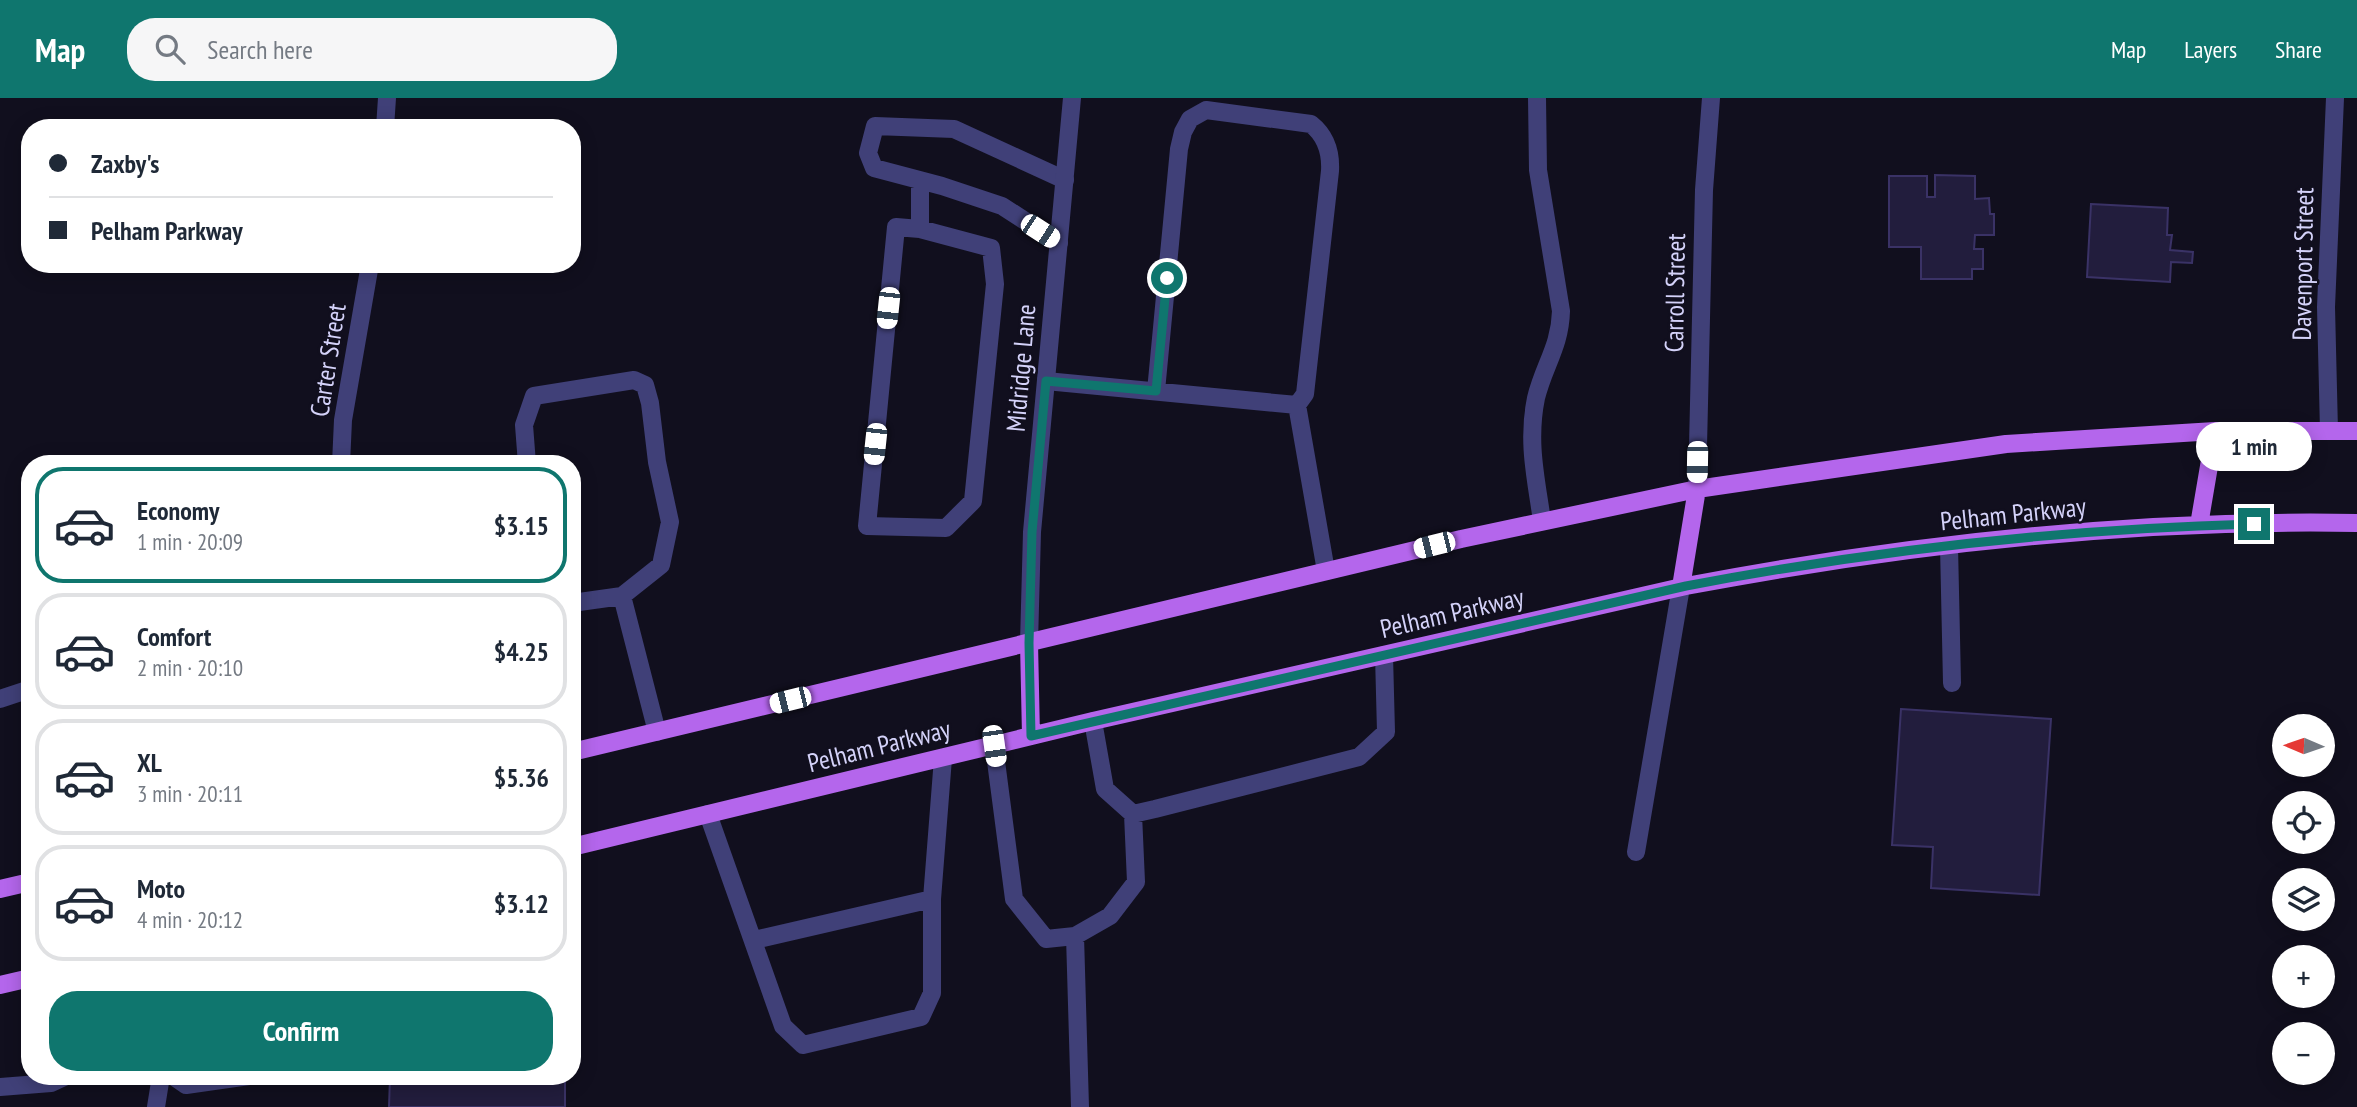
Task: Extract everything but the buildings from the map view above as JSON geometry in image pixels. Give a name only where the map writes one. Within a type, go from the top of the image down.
[{"type":"main road","points":[[581,750],[1326,572],[1697,489],[2006,444],[2215,431],[2357,430]]},
{"type":"main road","points":[[2199,525],[2215,431]]},
{"type":"main road","points":[[1681,587],[1697,489]]},
{"type":"main road","name":"Pelham Parkway","points":[[581,845],[1031,736],[1681,587],[1778,569],[1867,555],[2069,533],[2199,525],[2357,523]]},
{"type":"main road","points":[[1029,643],[1031,736]]},
{"type":"main road","points":[[0,889],[21,884]]},
{"type":"main road","points":[[0,985],[21,980]]},
{"type":"street","points":[[386,119],[387,98]]},
{"type":"street","name":"Midridge Lane","points":[[1029,643],[1032,532],[1072,98]]},
{"type":"street","points":[[1537,98],[1538,170],[1561,311],[1560,331],[1536,399],[1530,443],[1542,522]]},
{"type":"street","name":"Carroll Street","points":[[1697,489],[1704,190],[1711,98]]},
{"type":"street","name":"Davenport Street","points":[[2329,431],[2326,307],[2335,98]]},
{"type":"street","points":[[1156,391],[1180,149],[1183,132],[1190,119],[1206,110],[1311,124],[1320,132],[1326,143],[1330,171],[1305,394],[1297,405],[1326,572]]},
{"type":"street","points":[[1059,243],[1002,206],[874,168],[868,153],[875,126],[954,129],[1065,180]]},
{"type":"street","points":[[920,180],[920,229]]},
{"type":"street","points":[[896,227],[920,229],[991,248],[995,284],[973,501],[947,528],[867,526],[896,227]]},
{"type":"street","name":"Carter Street","points":[[342,455],[344,420],[368,273]]},
{"type":"street","points":[[526,455],[524,425],[534,396],[634,380],[645,385],[670,522],[661,565],[622,596],[581,602]]},
{"type":"street","points":[[1046,381],[1297,405]]},
{"type":"street","points":[[1949,546],[1952,682]]},
{"type":"street","points":[[1636,852],[1681,587]]},
{"type":"street","points":[[622,596],[657,732]]},
{"type":"street","points":[[1133,814],[1359,757],[1386,732],[1384,655]]},
{"type":"street","points":[[0,699],[21,692]]},
{"type":"street","points":[[994,746],[1014,899],[1046,939],[1075,936],[1110,915],[1136,882],[1133,814],[1105,789],[1093,722]]},
{"type":"street","points":[[708,814],[783,1027],[803,1045],[921,1017],[932,993],[932,900],[943,758]]},
{"type":"street","points":[[754,940],[932,900]]},
{"type":"street","points":[[1075,936],[1080,1107]]},
{"type":"street","points":[[0,1087],[26,1085]]},
{"type":"street","points":[[156,1107],[160,1085]]},
{"type":"route","points":[[1167,278],[1156,391],[1046,381],[1032,532],[1029,643],[1031,736],[1686,586],[1778,569],[1867,555],[2069,533],[2254,524]]}]
